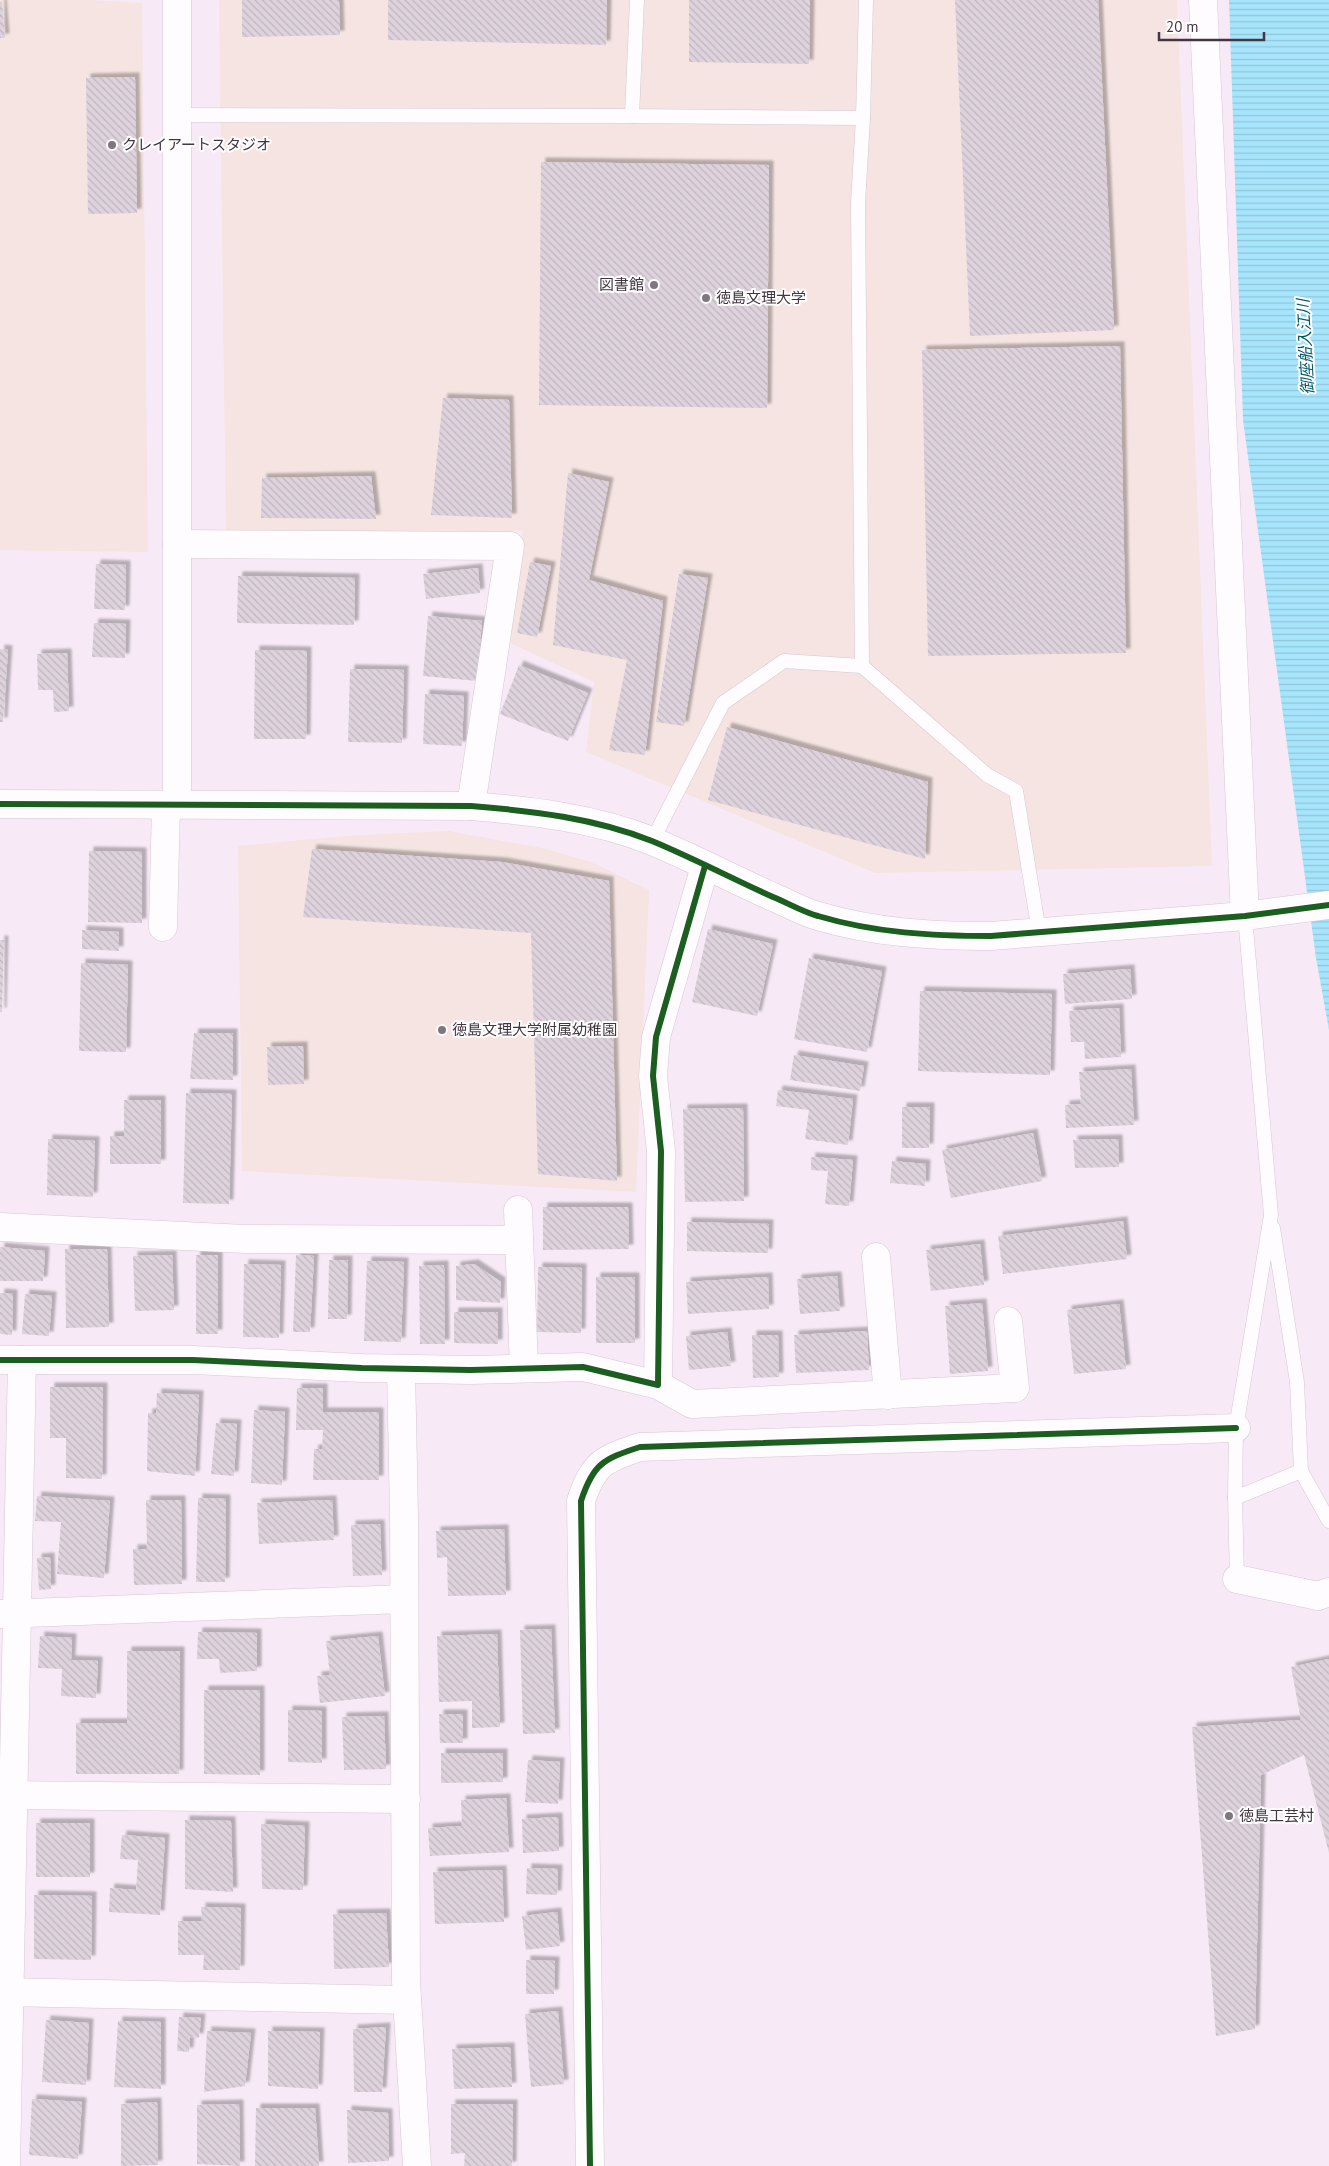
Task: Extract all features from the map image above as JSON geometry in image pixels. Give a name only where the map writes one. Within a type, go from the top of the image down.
[{"type":"street","points":[[163,927],[172,805],[177,544],[177,0]]},
{"type":"street","points":[[1203,0],[1245,916]]},
{"type":"street","points":[[177,544],[510,546],[471,806]]},
{"type":"street","points":[[0,804],[471,806],[566,816],[600,824],[652,841],[816,916],[853,926],[897,932],[953,936],[991,936],[1245,916],[1329,905]]},
{"type":"street","points":[[658,1385],[661,1151],[653,1076],[656,1037],[705,866]]},
{"type":"street","points":[[518,1210],[524,1368]]},
{"type":"street","points":[[0,1227],[246,1239],[519,1240]]},
{"type":"street","points":[[876,1257],[888,1395]]},
{"type":"street","points":[[6,2166],[4,1992],[11,1360],[193,1360],[401,1369],[583,1367],[658,1385],[692,1404],[1015,1388],[1008,1321]]},
{"type":"street","points":[[401,1369],[407,2000],[417,2166]]},
{"type":"street","points":[[590,2166],[581,1501],[594,1472],[610,1456],[640,1447],[1236,1428]]},
{"type":"street","points":[[1237,1579],[1318,1596],[1329,1592]]},
{"type":"street","points":[[9,1614],[404,1600]]},
{"type":"street","points":[[7,1795],[406,1799]]},
{"type":"street","points":[[4,1992],[407,2000]]},
{"type":"lane","points":[[632,116],[637,0]]},
{"type":"lane","points":[[862,666],[858,203],[863,118],[866,0]]},
{"type":"lane","points":[[177,115],[863,118]]},
{"type":"lane","points":[[652,841],[722,702],[784,661],[862,666],[987,775],[1016,791],[1039,932]]},
{"type":"lane","points":[[1245,916],[1271,1215],[1297,1382],[1301,1471],[1329,1520]]},
{"type":"lane","points":[[1237,1579],[1236,1428],[1271,1215]]},
{"type":"lane","points":[[1235,1498],[1301,1471]]},
{"type":"shaded area","points":[[0,0],[91,0],[142,3],[148,552],[0,550]]},
{"type":"shaded area","name":"徳島文理大学","points":[[219,0],[1177,0],[1212,866],[875,873],[586,752],[594,682],[510,643],[523,531],[226,537]]},
{"type":"shaded area","name":"徳島文理大学附属幼稚園","points":[[449,831],[542,848],[591,862],[649,890],[636,1192],[242,1171],[238,846],[344,836]]},
{"type":"water","name":"御座船入江川","points":[[1229,0],[1329,0],[1329,1030],[1316,958],[1243,420]]},
{"type":"building","points":[[242,0],[339,0],[340,35],[242,37]]},
{"type":"building","points":[[388,0],[607,0],[606,45],[388,40]]},
{"type":"building","points":[[689,0],[810,0],[809,64],[689,62]]},
{"type":"building","points":[[955,0],[1098,0],[1114,330],[970,336]]},
{"type":"building","points":[[0,2],[2,2],[5,38],[0,38]]},
{"type":"building","name":"クレイアートスタジオ","points":[[135,77],[137,213],[88,214],[86,78]]},
{"type":"building","name":"図書館","points":[[541,162],[769,165],[767,408],[539,405]]},
{"type":"building","points":[[1120,346],[1126,653],[928,656],[922,350]]},
{"type":"building","points":[[443,398],[509,400],[512,518],[431,515]]},
{"type":"building","points":[[568,473],[609,482],[589,580],[663,601],[645,755],[609,750],[627,660],[553,645]]},
{"type":"building","points":[[371,476],[376,519],[261,518],[262,478]]},
{"type":"building","points":[[530,562],[551,566],[537,637],[517,633]]},
{"type":"building","points":[[96,564],[126,565],[125,610],[94,609]]},
{"type":"building","points":[[478,568],[480,593],[426,599],[423,574]]},
{"type":"building","points":[[679,574],[708,578],[684,726],[656,722]]},
{"type":"building","points":[[238,576],[355,578],[354,625],[237,623]]},
{"type":"building","points":[[428,616],[482,621],[477,681],[423,676]]},
{"type":"building","points":[[94,623],[126,624],[125,658],[92,657]]},
{"type":"building","points":[[0,649],[8,650],[3,722],[0,722]]},
{"type":"building","points":[[255,650],[307,651],[306,739],[254,739]]},
{"type":"building","points":[[67,653],[69,711],[54,712],[53,690],[38,690],[37,654]]},
{"type":"building","points":[[519,665],[588,693],[568,741],[500,714]]},
{"type":"building","points":[[350,669],[404,670],[402,743],[348,742]]},
{"type":"building","points":[[425,694],[464,696],[462,746],[423,744]]},
{"type":"building","points":[[727,727],[928,782],[925,859],[708,800]]},
{"type":"building","points":[[312,849],[502,862],[609,881],[617,1181],[538,1174],[531,933],[303,917]]},
{"type":"building","points":[[89,851],[142,852],[142,923],[88,922]]},
{"type":"building","points":[[708,929],[773,944],[757,1016],[692,1002]]},
{"type":"building","points":[[82,930],[119,932],[119,951],[82,949]]},
{"type":"building","points":[[0,940],[4,940],[2,1012],[0,1012]]},
{"type":"building","points":[[809,958],[882,971],[867,1052],[794,1039]]},
{"type":"building","points":[[81,963],[128,965],[126,1052],[79,1051]]},
{"type":"building","points":[[1130,969],[1132,999],[1065,1004],[1063,974]]},
{"type":"building","points":[[920,991],[1052,994],[1050,1075],[918,1071]]},
{"type":"building","points":[[1119,1008],[1121,1057],[1085,1059],[1084,1042],[1071,1042],[1069,1011]]},
{"type":"building","points":[[194,1033],[233,1033],[233,1080],[190,1079]]},
{"type":"building","points":[[303,1046],[304,1084],[268,1085],[267,1047]]},
{"type":"building","points":[[794,1055],[864,1066],[860,1091],[790,1080]]},
{"type":"building","points":[[1131,1069],[1134,1125],[1066,1128],[1065,1105],[1081,1104],[1079,1072]]},
{"type":"building","points":[[778,1090],[853,1099],[848,1145],[805,1139],[809,1110],[776,1106]]},
{"type":"building","points":[[186,1093],[232,1094],[229,1204],[183,1203]]},
{"type":"building","points":[[124,1100],[161,1100],[161,1164],[110,1164],[110,1136],[124,1136]]},
{"type":"building","points":[[902,1107],[930,1107],[929,1148],[902,1148]]},
{"type":"building","points":[[743,1108],[744,1201],[685,1202],[683,1109]]},
{"type":"building","points":[[1033,1133],[1042,1181],[951,1198],[942,1150]]},
{"type":"building","points":[[48,1139],[95,1141],[93,1197],[47,1195]]},
{"type":"building","points":[[1118,1139],[1119,1167],[1075,1168],[1073,1140]]},
{"type":"building","points":[[811,1157],[853,1160],[849,1206],[825,1204],[828,1171],[811,1170]]},
{"type":"building","points":[[892,1161],[926,1164],[925,1186],[890,1183]]},
{"type":"building","points":[[543,1207],[628,1207],[629,1249],[543,1250]]},
{"type":"building","points":[[1123,1221],[1127,1259],[1003,1274],[998,1236]]},
{"type":"building","points":[[687,1222],[769,1224],[768,1253],[687,1251]]},
{"type":"building","points":[[980,1244],[984,1285],[931,1291],[926,1250]]},
{"type":"building","points":[[0,1247],[45,1251],[43,1281],[0,1281]]},
{"type":"building","points":[[65,1249],[107,1249],[109,1327],[66,1328]]},
{"type":"building","points":[[172,1255],[174,1310],[135,1311],[133,1256]]},
{"type":"building","points":[[196,1255],[218,1255],[218,1334],[196,1334]]},
{"type":"building","points":[[296,1255],[314,1256],[310,1332],[293,1332]]},
{"type":"building","points":[[329,1260],[348,1260],[347,1319],[328,1319]]},
{"type":"building","points":[[367,1261],[404,1262],[401,1342],[364,1341]]},
{"type":"building","points":[[244,1264],[281,1265],[279,1338],[243,1337]]},
{"type":"building","points":[[474,1264],[501,1282],[500,1303],[456,1300],[456,1266]]},
{"type":"building","points":[[444,1265],[445,1344],[420,1344],[419,1266]]},
{"type":"building","points":[[538,1267],[582,1268],[581,1333],[537,1332]]},
{"type":"building","points":[[837,1276],[840,1311],[800,1314],[797,1279]]},
{"type":"building","points":[[596,1277],[635,1277],[635,1343],[596,1343]]},
{"type":"building","points":[[768,1277],[769,1309],[688,1314],[686,1282]]},
{"type":"building","points":[[0,1293],[13,1294],[12,1335],[0,1334]]},
{"type":"building","points":[[25,1294],[52,1296],[49,1336],[22,1334]]},
{"type":"building","points":[[982,1303],[988,1371],[950,1374],[945,1306]]},
{"type":"building","points":[[1119,1304],[1126,1369],[1074,1374],[1067,1310]]},
{"type":"building","points":[[454,1312],[498,1312],[498,1344],[454,1343]]},
{"type":"building","points":[[867,1331],[869,1370],[796,1373],[794,1335]]},
{"type":"building","points":[[727,1332],[731,1366],[689,1370],[686,1336]]},
{"type":"building","points":[[752,1335],[778,1335],[779,1377],[753,1378]]},
{"type":"building","points":[[50,1387],[103,1387],[102,1479],[66,1478],[66,1438],[50,1438]]},
{"type":"building","points":[[297,1388],[323,1388],[323,1412],[379,1412],[379,1480],[313,1480],[314,1449],[322,1449],[323,1430],[296,1430]]},
{"type":"building","points":[[157,1393],[199,1395],[195,1476],[147,1471],[148,1413],[156,1413]]},
{"type":"building","points":[[254,1410],[285,1412],[282,1485],[251,1483]]},
{"type":"building","points":[[216,1423],[237,1424],[234,1476],[211,1474]]},
{"type":"building","points":[[37,1496],[110,1501],[104,1578],[57,1574],[61,1522],[35,1521]]},
{"type":"building","points":[[198,1498],[226,1499],[225,1582],[196,1582]]},
{"type":"building","points":[[146,1500],[181,1500],[182,1584],[134,1585],[133,1549],[147,1549]]},
{"type":"building","points":[[332,1500],[334,1540],[259,1544],[257,1503]]},
{"type":"building","points":[[380,1524],[382,1575],[353,1576],[351,1525]]},
{"type":"building","points":[[504,1529],[506,1595],[448,1596],[447,1557],[437,1558],[436,1531]]},
{"type":"building","points":[[50,1557],[51,1589],[39,1590],[37,1558]]},
{"type":"building","points":[[551,1629],[555,1733],[523,1734],[520,1630]]},
{"type":"building","points":[[198,1632],[257,1633],[257,1671],[220,1673],[219,1659],[197,1659]]},
{"type":"building","points":[[497,1634],[500,1727],[472,1728],[472,1701],[439,1702],[437,1636]]},
{"type":"building","points":[[40,1636],[72,1638],[71,1660],[98,1661],[96,1698],[61,1696],[62,1669],[38,1668]]},
{"type":"building","points":[[378,1636],[385,1696],[320,1703],[317,1676],[330,1675],[326,1641]]},
{"type":"building","points":[[127,1651],[180,1651],[179,1774],[76,1774],[76,1723],[127,1723]]},
{"type":"building","name":"徳島工芸村","points":[[1329,1659],[1329,1853],[1304,1755],[1261,1775],[1255,2029],[1216,2036],[1192,1727],[1301,1720],[1291,1667]]},
{"type":"building","points":[[204,1690],[260,1690],[260,1775],[204,1774]]},
{"type":"building","points":[[288,1710],[322,1711],[322,1763],[288,1762]]},
{"type":"building","points":[[439,1714],[463,1714],[463,1743],[440,1743]]},
{"type":"building","points":[[384,1716],[386,1769],[344,1770],[342,1717]]},
{"type":"building","points":[[441,1753],[503,1753],[503,1782],[441,1783]]},
{"type":"building","points":[[528,1760],[560,1762],[558,1804],[525,1802]]},
{"type":"building","points":[[506,1798],[509,1852],[430,1856],[428,1828],[462,1826],[461,1800]]},
{"type":"building","points":[[558,1817],[559,1851],[523,1853],[522,1819]]},
{"type":"building","points":[[185,1820],[231,1821],[233,1892],[185,1889]]},
{"type":"building","points":[[36,1823],[90,1823],[90,1877],[36,1877]]},
{"type":"building","points":[[261,1824],[305,1826],[303,1890],[262,1889]]},
{"type":"building","points":[[122,1835],[165,1838],[160,1915],[109,1912],[110,1888],[136,1890],[138,1860],[120,1859]]},
{"type":"building","points":[[527,1868],[558,1869],[557,1895],[526,1894]]},
{"type":"building","points":[[502,1870],[504,1922],[435,1924],[433,1872]]},
{"type":"building","points":[[34,1895],[92,1896],[91,1960],[34,1959]]},
{"type":"building","points":[[201,1907],[241,1908],[240,1970],[203,1970],[204,1955],[178,1955],[178,1921],[202,1921]]},
{"type":"building","points":[[557,1912],[560,1946],[526,1950],[522,1916]]},
{"type":"building","points":[[386,1913],[389,1967],[334,1969],[333,1914]]},
{"type":"building","points":[[526,1960],[555,1961],[554,1994],[526,1994]]},
{"type":"building","points":[[558,2011],[564,2084],[531,2087],[525,2014]]},
{"type":"building","points":[[179,2017],[201,2018],[199,2038],[190,2037],[189,2052],[177,2051]]},
{"type":"building","points":[[46,2020],[89,2023],[86,2085],[42,2082]]},
{"type":"building","points":[[118,2021],[161,2022],[161,2089],[114,2087]]},
{"type":"building","points":[[386,2027],[382,2092],[354,2092],[353,2029]]},
{"type":"building","points":[[207,2031],[251,2033],[245,2086],[204,2092]]},
{"type":"building","points":[[268,2031],[320,2032],[318,2089],[268,2086]]},
{"type":"building","points":[[510,2047],[512,2087],[454,2089],[452,2049]]},
{"type":"building","points":[[32,2099],[82,2102],[78,2159],[29,2155]]},
{"type":"building","points":[[157,2102],[158,2165],[121,2166],[121,2104]]},
{"type":"building","points":[[239,2104],[240,2166],[197,2164],[197,2105]]},
{"type":"building","points":[[451,2104],[513,2104],[512,2166],[464,2166],[465,2153],[451,2154]]},
{"type":"building","points":[[256,2108],[315,2108],[319,2166],[255,2166]]},
{"type":"building","points":[[347,2110],[388,2113],[389,2161],[348,2163]]},
{"type":"cycle path","points":[[0,804],[471,806],[540,813],[586,821],[652,841],[812,914],[839,922],[882,930],[926,934],[991,936],[1245,916],[1329,905]]},
{"type":"cycle path","points":[[0,1360],[193,1360],[362,1368],[470,1370],[583,1367],[658,1385],[661,1151],[653,1076],[656,1037],[705,866]]},
{"type":"cycle path","points":[[590,2166],[581,1501],[595,1471],[617,1455],[640,1447],[1236,1428]]},
{"type":"place","name":"クレイアートスタジオ","points":[[112,145]]},
{"type":"place","name":"図書館","points":[[654,285]]},
{"type":"place","name":"徳島文理大学","points":[[706,298]]},
{"type":"place","name":"徳島文理大学附属幼稚園","points":[[442,1030]]},
{"type":"place","name":"徳島工芸村","points":[[1229,1816]]}]
